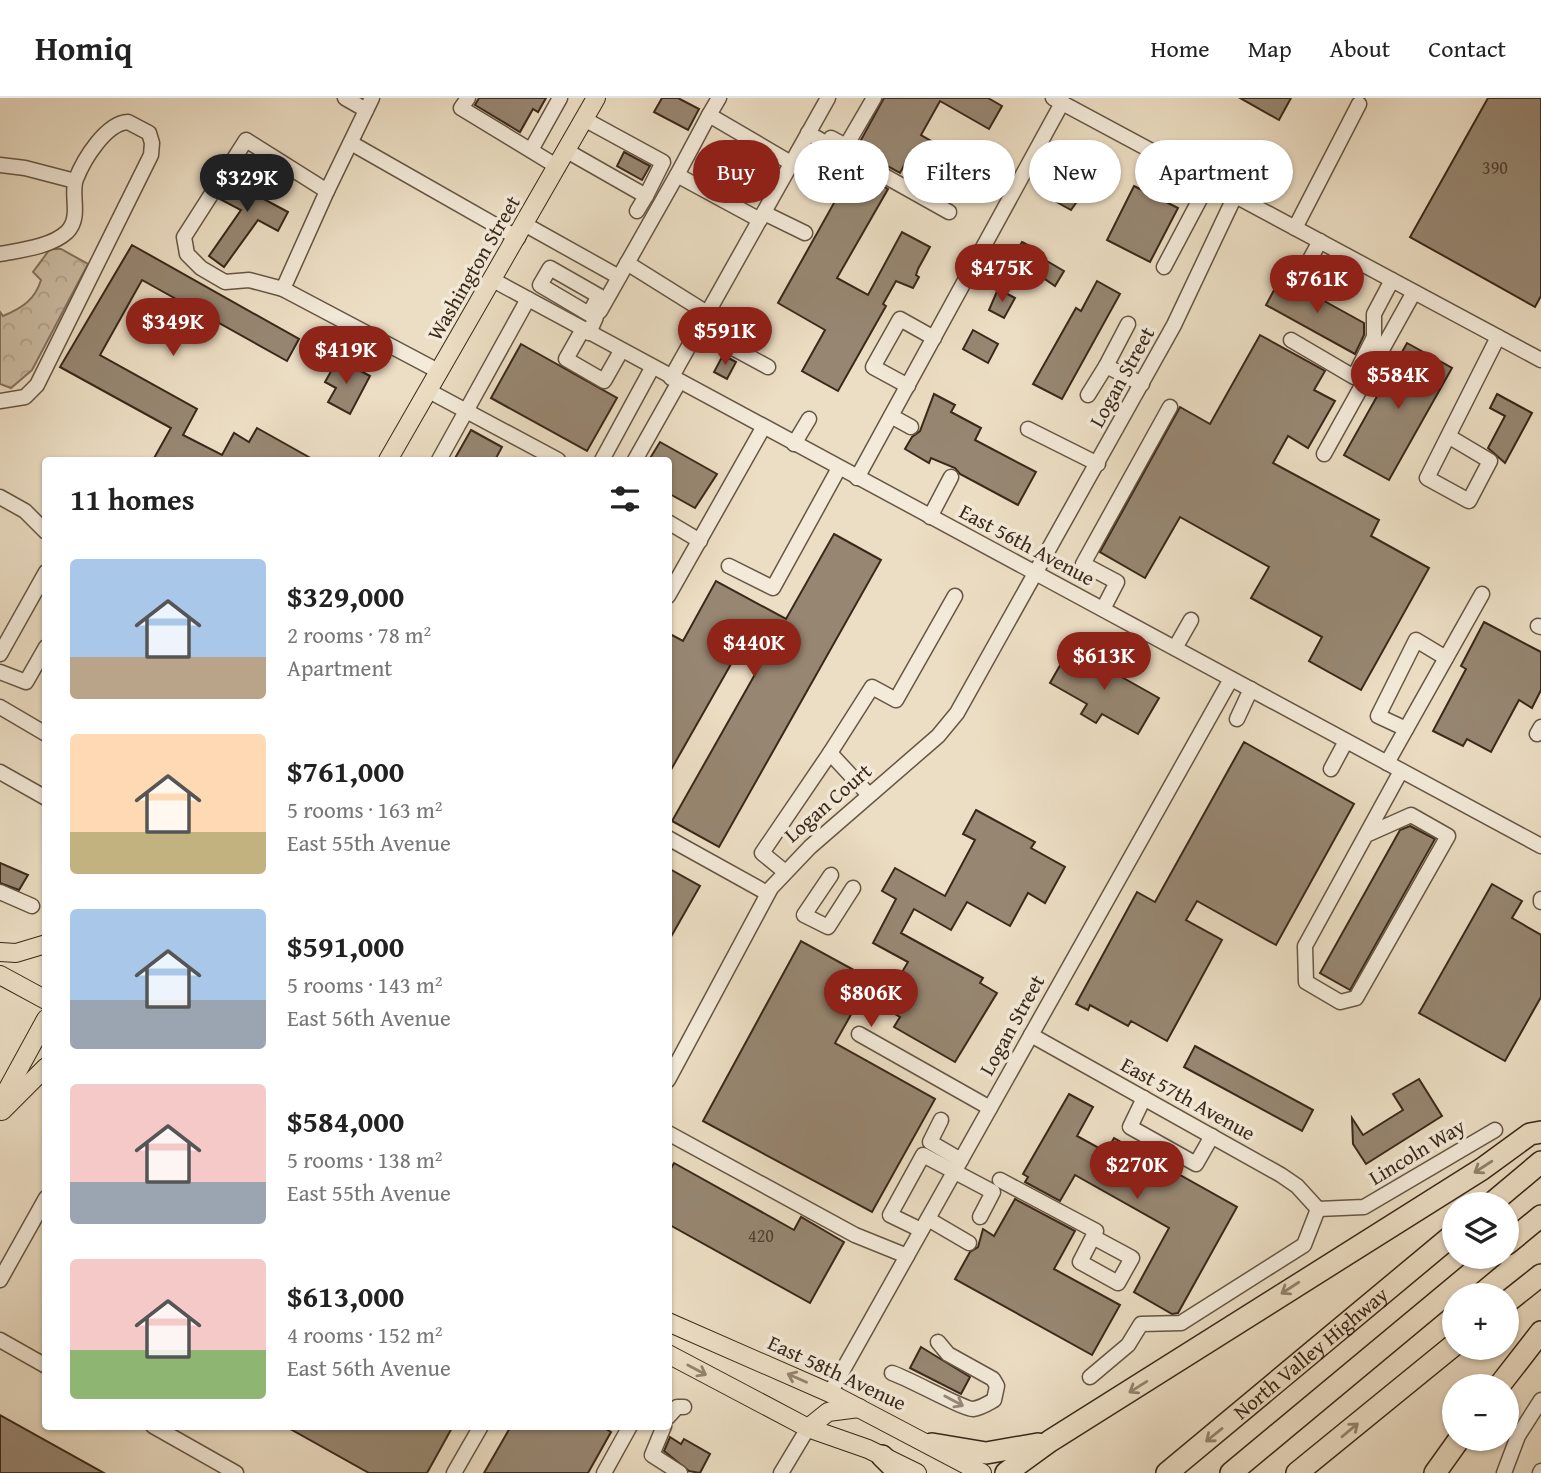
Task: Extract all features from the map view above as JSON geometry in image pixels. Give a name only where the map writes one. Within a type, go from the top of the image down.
[{"type":"highway","points":[[1006,1473],[1050,1441],[1482,1169],[1530,1134],[1541,1132]]},
{"type":"highway","points":[[1505,1192],[1541,1162]]},
{"type":"highway","points":[[1519,1234],[1541,1216]]},
{"type":"highway","name":"North Valley Highway","points":[[1167,1473],[1442,1244]]},
{"type":"highway","points":[[1231,1473],[1476,1269]]},
{"type":"highway","points":[[1519,1293],[1541,1275]]},
{"type":"highway","points":[[1508,1374],[1541,1332]]},
{"type":"highway","points":[[1297,1473],[1442,1355]]},
{"type":"highway","points":[[932,1444],[986,1453],[1050,1441]]},
{"type":"highway","points":[[1435,1473],[1451,1451]]},
{"type":"highway","points":[[882,1456],[899,1473]]},
{"type":"main road","name":"Washington Street","points":[[390,457],[596,98]]},
{"type":"main road","points":[[0,952],[16,953],[42,945]]},
{"type":"main road","points":[[0,975],[42,998]]},
{"type":"main road","points":[[0,1103],[42,1026]]},
{"type":"main road","points":[[0,1113],[42,1071]]},
{"type":"main road","name":"East 58th Avenue","points":[[672,1324],[830,1393],[932,1444],[982,1473]]},
{"type":"main road","points":[[672,1356],[808,1428],[882,1456],[917,1473]]},
{"type":"main road","points":[[808,1428],[828,1412],[859,1408]]},
{"type":"street","points":[[283,289],[369,104],[345,98]]},
{"type":"street","points":[[468,98],[461,108],[531,150],[563,159],[646,196]]},
{"type":"street","points":[[531,150],[560,98]]},
{"type":"street","points":[[621,351],[604,381],[566,359],[619,277],[719,98]]},
{"type":"street","points":[[805,140],[828,98]]},
{"type":"street","points":[[810,130],[846,146],[874,98]]},
{"type":"street","points":[[857,478],[1058,101],[1135,142]]},
{"type":"street","points":[[1295,228],[1359,104]]},
{"type":"street","points":[[709,115],[794,158]]},
{"type":"street","points":[[584,119],[663,162],[638,211]]},
{"type":"street","points":[[0,254],[47,242],[67,231],[75,216],[75,181],[105,131],[128,122],[149,133],[151,155],[37,385],[25,397],[0,401]]},
{"type":"street","points":[[810,130],[948,212]]},
{"type":"street","points":[[327,191],[246,140],[184,236],[187,254],[201,268],[225,282],[249,280],[283,289],[440,372]]},
{"type":"street","points":[[351,143],[522,231],[619,277]]},
{"type":"street","points":[[636,457],[698,329],[794,160]]},
{"type":"street","points":[[0,165],[25,168],[75,181]]},
{"type":"street","points":[[677,175],[762,216],[805,233]]},
{"type":"street","points":[[1164,267],[1198,203]]},
{"type":"street","name":"Logan Street","points":[[1037,574],[1174,325],[1232,203]]},
{"type":"street","points":[[1248,203],[1541,360]]},
{"type":"street","points":[[1302,274],[1320,241]]},
{"type":"street","points":[[627,263],[707,313]]},
{"type":"street","name":"East 56th Avenue","points":[[493,280],[1541,846]]},
{"type":"street","points":[[1291,340],[1354,377],[1374,337],[1374,314],[1392,280]]},
{"type":"street","points":[[1324,454],[1413,292]]},
{"type":"street","points":[[441,457],[528,299]]},
{"type":"street","points":[[908,386],[873,367],[900,319],[934,338]]},
{"type":"street","points":[[1088,395],[1128,324]]},
{"type":"street","points":[[698,329],[768,367]]},
{"type":"street","points":[[1448,436],[1490,461],[1469,501],[1427,478],[1497,337]]},
{"type":"street","points":[[1106,366],[1142,384]]},
{"type":"street","points":[[604,457],[652,368]]},
{"type":"street","points":[[429,391],[552,457]]},
{"type":"street","points":[[1103,609],[1117,582],[1083,564],[1170,407]]},
{"type":"street","points":[[891,416],[911,427]]},
{"type":"street","points":[[794,444],[809,419]]},
{"type":"street","points":[[672,589],[764,428]]},
{"type":"street","points":[[1028,429],[1098,464]]},
{"type":"street","points":[[729,566],[773,588],[839,468]]},
{"type":"street","points":[[930,517],[951,477]]},
{"type":"street","points":[[0,497],[26,511],[42,528]]},
{"type":"street","points":[[672,524],[700,541]]},
{"type":"street","name":"Logan Court","points":[[672,1072],[767,893],[784,871],[948,724],[979,678],[1037,574]]},
{"type":"street","points":[[0,654],[42,579]]},
{"type":"street","points":[[1387,763],[1482,594]]},
{"type":"street","points":[[784,871],[762,853],[872,687],[895,700],[955,596]]},
{"type":"street","points":[[1175,649],[1191,620]]},
{"type":"street","points":[[1406,729],[1378,716],[1416,640],[1446,658]]},
{"type":"street","points":[[0,672],[26,682],[42,654]]},
{"type":"street","name":"Logan Street","points":[[830,1393],[1231,679]]},
{"type":"street","points":[[1237,719],[1251,689]]},
{"type":"street","points":[[0,707],[42,732]]},
{"type":"street","points":[[1331,769],[1346,741]]},
{"type":"street","points":[[830,753],[869,795]]},
{"type":"street","points":[[1366,835],[1411,815],[1448,836],[1356,998],[1340,1002],[1306,982],[1305,946],[1401,771]]},
{"type":"street","points":[[0,772],[42,796]]},
{"type":"street","points":[[672,840],[767,893]]},
{"type":"street","points":[[831,875],[804,915],[828,928],[853,888]]},
{"type":"street","points":[[0,892],[32,906]]},
{"type":"street","points":[[859,1034],[990,1108]]},
{"type":"street","name":"East 57th Avenue","points":[[1031,1035],[1287,1179],[1318,1209]]},
{"type":"street","points":[[1144,1098],[1129,1127],[1196,1164],[1212,1136]]},
{"type":"street","points":[[942,1121],[930,1142],[958,1166]]},
{"type":"street","name":"Lincoln Way","points":[[1318,1209],[1364,1208],[1495,1130]]},
{"type":"street","points":[[672,1135],[855,1235],[907,1256]]},
{"type":"street","points":[[969,1243],[890,1215],[923,1155],[1000,1180],[1096,1231],[1093,1237]]},
{"type":"street","points":[[980,1217],[1000,1180]]},
{"type":"street","points":[[0,1280],[42,1205]]},
{"type":"street","points":[[1090,1377],[1128,1345],[1141,1324],[1181,1323],[1304,1245],[1318,1209]]},
{"type":"street","points":[[0,1340],[42,1364]]},
{"type":"street","points":[[892,1373],[915,1380],[967,1408],[977,1408],[994,1400],[997,1393],[993,1380],[948,1354],[938,1342]]},
{"type":"street","points":[[1504,1473],[1518,1436],[1541,1401]]},
{"type":"street","points":[[672,1412],[677,1406],[684,1408]]},
{"type":"street","points":[[781,1473],[808,1428]]},
{"type":"street","points":[[160,1430],[236,1473]]},
{"type":"street","points":[[454,1473],[479,1430]]},
{"type":"street","points":[[604,1473],[628,1430]]},
{"type":"street","points":[[662,1430],[652,1448],[652,1455],[680,1473]]},
{"type":"green space","points":[[50,249],[61,249],[88,264],[32,370],[11,388],[0,384],[0,312],[3,316],[10,313],[31,298],[41,280],[33,272]]},
{"type":"building","points":[[479,98],[546,98],[538,112],[533,109],[520,132],[475,105]]},
{"type":"building","points":[[662,98],[678,98],[699,109],[688,130],[654,112]]},
{"type":"building","points":[[884,98],[988,98],[1002,106],[989,129],[940,101],[921,135],[930,140],[903,140],[903,167],[900,173],[889,167],[889,140],[861,140]]},
{"type":"building","points":[[1240,98],[1291,98],[1279,120]]},
{"type":"building","points":[[1488,98],[1541,98],[1541,296],[1535,307],[1410,237]]},
{"type":"building","points":[[624,152],[650,166],[642,180],[617,166]]},
{"type":"building","points":[[254,167],[272,177],[260,197],[288,212],[278,231],[258,220],[224,267],[209,256],[241,210],[220,199],[232,179],[243,185]]},
{"type":"building","points":[[1134,186],[1135,203],[1168,203],[1178,208],[1150,262],[1107,240]]},
{"type":"building","points":[[834,203],[880,203],[837,278],[868,295],[902,232],[930,247],[918,269],[916,275],[919,277],[913,288],[896,281],[883,304],[886,306],[838,391],[802,371],[825,330],[778,303]]},
{"type":"building","points":[[1058,203],[1076,203],[1071,210]]},
{"type":"building","points":[[1022,242],[1043,253],[1040,257],[1064,271],[1055,286],[1013,257]]},
{"type":"building","points":[[132,245],[299,339],[287,361],[142,280],[100,355],[197,409],[183,435],[222,455],[234,433],[249,442],[257,428],[309,457],[155,457],[171,428],[60,367]]},
{"type":"building","points":[[1281,277],[1364,323],[1364,335],[1355,354],[1266,305]]},
{"type":"building","points":[[1097,281],[1120,294],[1062,399],[1033,384],[1076,308],[1081,311]]},
{"type":"building","points":[[998,289],[1015,298],[1004,318],[989,310]]},
{"type":"building","points":[[973,330],[998,344],[988,363],[963,349]]},
{"type":"building","points":[[1260,335],[1325,371],[1314,390],[1335,401],[1308,448],[1288,436],[1273,463],[1379,520],[1371,536],[1429,568],[1361,690],[1309,661],[1322,637],[1251,598],[1269,567],[1180,517],[1145,578],[1100,552],[1180,407],[1210,424]]},
{"type":"building","points":[[1407,343],[1452,368],[1389,480],[1344,455]]},
{"type":"building","points":[[521,344],[617,398],[587,451],[491,398]]},
{"type":"building","points":[[723,355],[736,362],[727,379],[714,372]]},
{"type":"building","points":[[338,359],[370,376],[350,414],[328,402],[336,388],[325,382]]},
{"type":"building","points":[[934,394],[955,405],[951,412],[981,428],[975,440],[1036,472],[1018,505],[960,474],[955,468],[931,458],[929,463],[905,449],[912,437],[920,431]]},
{"type":"building","points":[[1497,394],[1532,413],[1505,463],[1488,448],[1505,416],[1490,408]]},
{"type":"building","points":[[471,430],[502,447],[497,457],[456,457]]},
{"type":"building","points":[[660,442],[717,474],[695,508],[672,495],[672,457],[651,457]]},
{"type":"building","points":[[834,534],[881,560],[719,847],[672,821],[762,662],[739,650],[672,768],[672,635],[683,641],[716,581],[786,619]]},
{"type":"building","points":[[1484,622],[1541,652],[1541,690],[1532,708],[1519,700],[1491,752],[1467,739],[1463,746],[1433,731],[1466,669],[1461,666]]},
{"type":"building","points":[[1070,648],[1159,698],[1138,734],[1102,714],[1096,723],[1081,714],[1087,704],[1050,683]]},
{"type":"building","points":[[1244,742],[1354,804],[1276,945],[1197,901],[1186,920],[1222,940],[1167,1041],[1131,1021],[1128,1026],[1090,1005],[1088,1010],[1076,1004],[1137,892],[1155,902]]},
{"type":"building","points":[[976,810],[1035,842],[1031,848],[1065,867],[1045,903],[1028,893],[1010,926],[967,902],[951,930],[914,909],[901,933],[983,978],[980,983],[997,993],[955,1062],[894,1027],[900,1017],[862,995],[835,1043],[935,1099],[872,1212],[703,1121],[801,941],[883,986],[886,979],[895,984],[908,962],[873,943],[896,899],[882,891],[895,868],[945,896],[975,840],[963,834]]},
{"type":"building","points":[[1410,826],[1435,839],[1350,990],[1320,973],[1400,830]]},
{"type":"building","points":[[0,863],[28,875],[19,890],[0,883]]},
{"type":"building","points":[[672,870],[700,886],[672,935]]},
{"type":"building","points":[[1492,884],[1522,901],[1512,918],[1541,935],[1541,997],[1505,1061],[1419,1013]]},
{"type":"building","points":[[1195,1046],[1313,1110],[1302,1131],[1184,1067]]},
{"type":"building","points":[[1419,1079],[1442,1116],[1366,1164],[1353,1144],[1352,1118],[1363,1135],[1403,1110],[1393,1094]]},
{"type":"building","points":[[1069,1094],[1093,1107],[1077,1136],[1106,1152],[1114,1138],[1237,1207],[1178,1313],[1172,1314],[1134,1292],[1169,1228],[1075,1175],[1060,1201],[1025,1182],[1028,1177],[1023,1174]]},
{"type":"building","points":[[674,1163],[794,1230],[801,1217],[844,1242],[810,1303],[672,1226]]},
{"type":"building","points":[[1015,1199],[1075,1231],[1054,1269],[1120,1305],[1092,1355],[955,1279],[970,1252],[978,1247],[983,1229],[994,1236]]},
{"type":"building","points":[[921,1347],[970,1377],[961,1394],[910,1368]]},
{"type":"building","points":[[0,1415],[104,1473],[0,1473]]},
{"type":"building","points":[[292,1430],[451,1430],[427,1473],[369,1473]]},
{"type":"building","points":[[509,1430],[611,1432],[588,1473],[484,1473]]},
{"type":"building","points":[[670,1437],[681,1444],[684,1439],[710,1454],[700,1473],[689,1471],[664,1451]]}]
